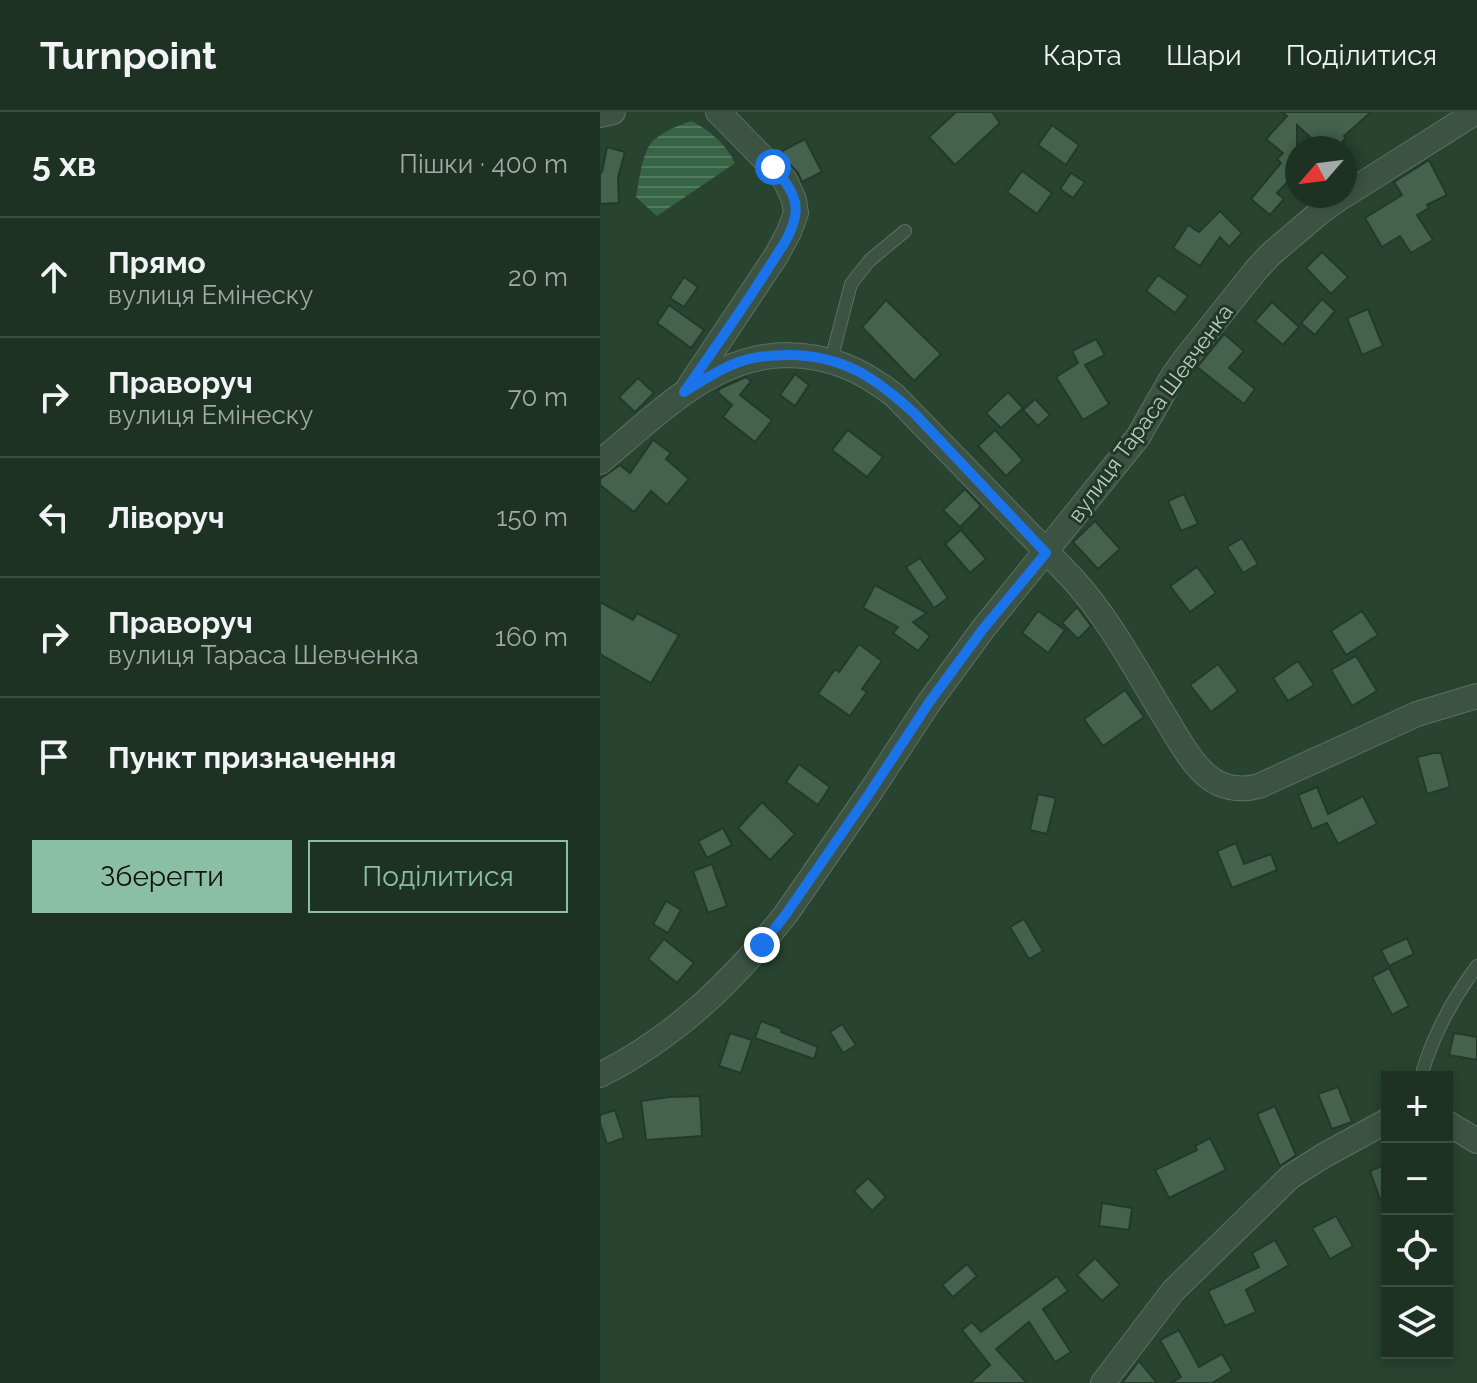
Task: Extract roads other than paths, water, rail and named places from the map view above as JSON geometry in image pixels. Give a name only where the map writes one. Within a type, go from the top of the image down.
[{"type":"street","points":[[600,115],[613,112]]},
{"type":"street","points":[[684,392],[776,256],[796,213],[785,180],[718,112]]},
{"type":"street","name":"вулиця Тараса Шевченка","points":[[1357,187],[1476,112]]},
{"type":"street","name":"вулиця Тараса Шевченка","points":[[600,1075],[677,1027],[735,975],[762,945],[983,629],[1138,437],[1185,359],[1256,270],[1290,237],[1327,208]]},
{"type":"street","points":[[600,462],[684,392],[718,371],[756,357],[801,355],[831,360],[875,380],[894,395],[1073,579],[1098,610],[1198,766],[1227,787],[1259,786],[1417,714],[1477,696]]},
{"type":"street","points":[[1103,1383],[1173,1291],[1290,1177],[1381,1124]]},
{"type":"street","points":[[1453,1127],[1477,1141]]},
{"type":"lane","points":[[831,360],[851,284],[869,261],[905,231]]},
{"type":"lane","points":[[1423,1071],[1444,1017],[1477,966]]}]
